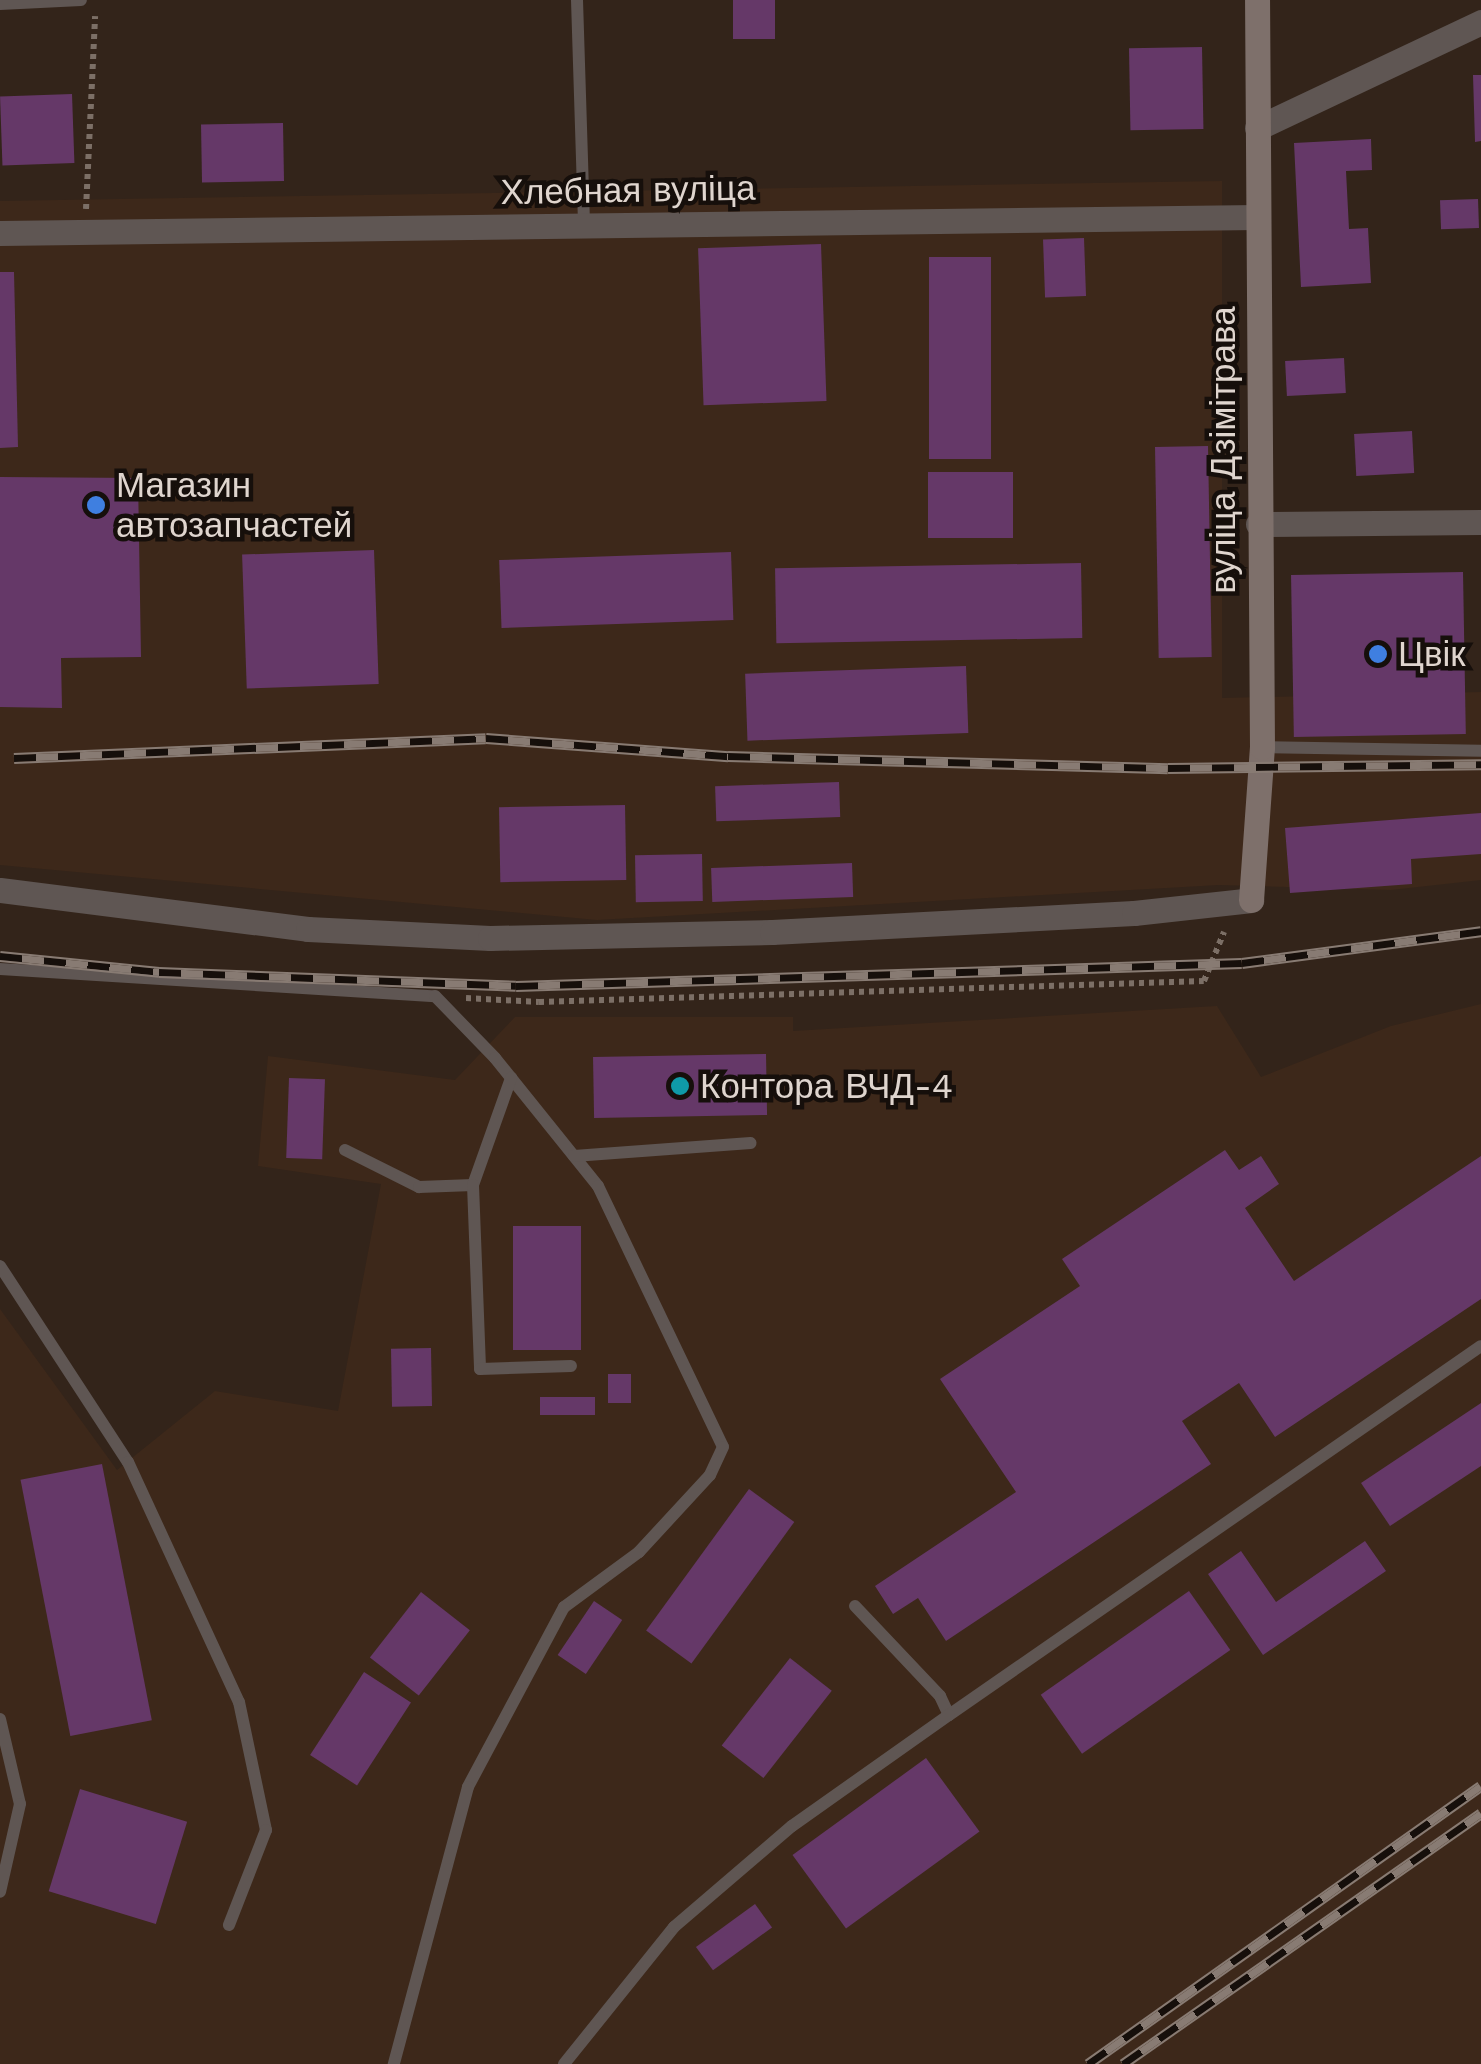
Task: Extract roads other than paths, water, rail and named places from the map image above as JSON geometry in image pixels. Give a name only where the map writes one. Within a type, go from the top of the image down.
[{"type":"street","name":"вуліца Дзімітрава","points":[[0,890],[308,928],[490,938],[772,932],[1134,913],[1251,900],[1262,747],[1257,0]]},
{"type":"street","points":[[1257,128],[1481,22]]},
{"type":"street","name":"Хлебная вуліца","points":[[0,234],[1257,217]]},
{"type":"street","points":[[1258,524],[1481,522]]},
{"type":"lane","points":[[0,4],[81,0]]},
{"type":"lane","points":[[577,0],[584,225]]},
{"type":"lane","points":[[1262,747],[1481,752]]},
{"type":"lane","points":[[3,973],[412,1002],[434,996],[512,1078],[598,1186],[652,1289],[723,1447],[710,1475],[640,1552],[564,1607],[468,1787],[394,2064]]},
{"type":"lane","points":[[512,1078],[473,1186],[480,1369],[571,1366]]},
{"type":"lane","points":[[574,1156],[750,1142]]},
{"type":"lane","points":[[345,1150],[419,1187],[473,1186]]},
{"type":"lane","points":[[0,1266],[128,1462],[238,1702],[266,1830],[229,1925]]},
{"type":"lane","points":[[564,2064],[674,1928],[792,1826],[1481,1346]]},
{"type":"lane","points":[[854,1606],[940,1696],[948,1716]]},
{"type":"lane","points":[[0,1719],[20,1804],[0,1892]]},
{"type":"railway","points":[[14,758],[486,738],[728,756],[1168,768],[1481,764]]},
{"type":"railway","points":[[0,956],[159,972],[516,986],[1242,963],[1481,931]]},
{"type":"railway","points":[[1088,2064],[1481,1786]]},
{"type":"railway","points":[[1123,2064],[1481,1813]]},
{"type":"place","name":"Магазин автозапчастей","points":[[96,505]]},
{"type":"place","name":"Цвік","points":[[1378,654]]},
{"type":"place","name":"Контора ВЧД-4","points":[[680,1086]]}]
